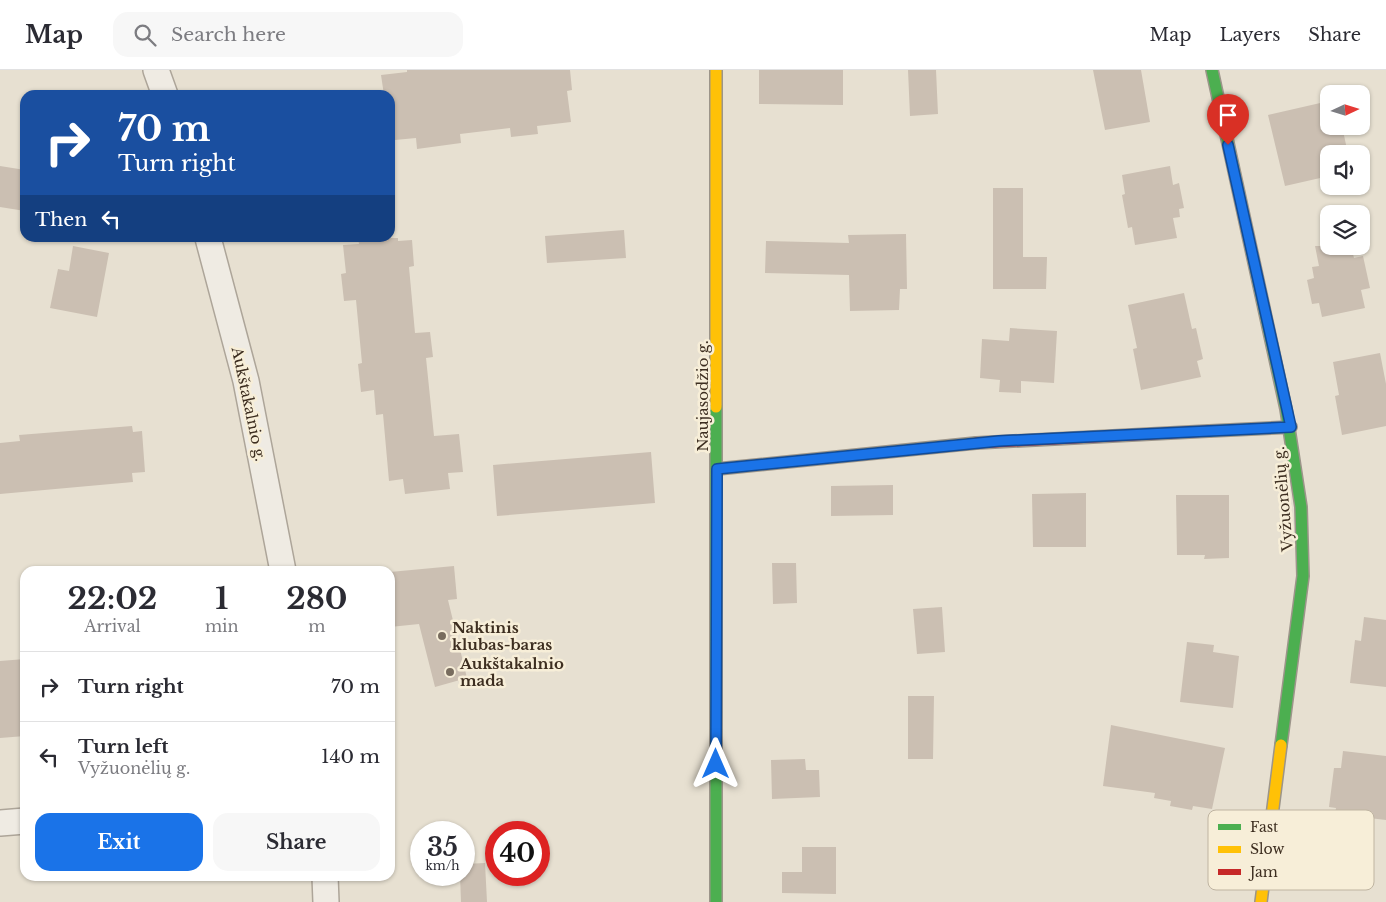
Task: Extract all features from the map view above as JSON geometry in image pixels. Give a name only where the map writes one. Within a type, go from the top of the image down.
[{"type":"street","points":[[156,70],[163,90]]},
{"type":"street","name":"Naujasodžio g.","points":[[716,70],[716,902]]},
{"type":"street","name":"Vyžuonėlių g.","points":[[1212,70],[1291,427],[1301,491],[1304,538],[1303,576],[1273,810]]},
{"type":"street","name":"Aukštakalnio g.","points":[[209,242],[246,381],[282,566]]},
{"type":"street","points":[[717,469],[999,441],[1291,427]]},
{"type":"street","points":[[0,823],[20,821]]},
{"type":"street","points":[[325,881],[326,902]]},
{"type":"building","points":[[407,70],[570,70],[572,90],[567,91],[571,122],[537,126],[538,134],[511,137],[510,128],[460,134],[461,143],[417,149],[416,138],[395,140],[395,90],[383,90],[381,75],[407,72]]},
{"type":"building","points":[[759,70],[843,70],[843,105],[759,104]]},
{"type":"building","points":[[908,70],[936,70],[938,114],[910,116]]},
{"type":"building","points":[[1093,70],[1141,70],[1150,122],[1105,130]]},
{"type":"building","points":[[1320,103],[1320,135],[1344,135],[1346,145],[1320,145],[1320,178],[1285,186],[1268,115]]},
{"type":"building","points":[[0,166],[20,169],[20,210],[0,207]]},
{"type":"building","points":[[1170,166],[1173,185],[1179,183],[1184,208],[1179,209],[1180,217],[1173,218],[1177,238],[1135,245],[1132,227],[1128,228],[1122,195],[1125,194],[1122,175]]},
{"type":"building","points":[[993,188],[1023,188],[1023,257],[1047,257],[1046,289],[993,289]]},
{"type":"building","points":[[624,230],[626,258],[547,263],[545,236]]},
{"type":"building","points":[[906,234],[907,289],[900,289],[899,310],[850,311],[849,275],[765,273],[766,241],[849,243],[848,235]]},
{"type":"building","points":[[395,238],[398,238],[398,241],[412,240],[414,266],[409,267],[415,333],[430,332],[433,357],[426,358],[434,436],[459,434],[463,472],[448,473],[450,489],[405,494],[403,479],[389,481],[383,414],[376,415],[374,390],[361,392],[358,364],[362,363],[356,300],[344,301],[341,274],[346,273],[343,245],[359,244],[359,242],[395,242]]},
{"type":"building","points":[[73,246],[109,253],[97,317],[50,308],[58,269],[69,271]]},
{"type":"building","points":[[1315,246],[1320,246],[1320,255],[1353,255],[1354,258],[1363,256],[1370,288],[1361,290],[1365,308],[1322,317],[1319,303],[1312,304],[1307,280],[1314,278],[1312,267],[1319,266]]},
{"type":"building","points":[[1184,293],[1192,329],[1196,328],[1203,359],[1197,361],[1201,377],[1141,390],[1133,349],[1137,348],[1128,305]]},
{"type":"building","points":[[1010,328],[1057,331],[1054,383],[1021,381],[1021,393],[999,392],[1000,380],[980,378],[982,339],[1009,341]]},
{"type":"building","points":[[1380,353],[1386,384],[1386,426],[1342,435],[1335,396],[1339,395],[1333,362]]},
{"type":"building","points":[[132,426],[133,432],[142,431],[145,472],[132,473],[133,482],[0,494],[0,443],[20,441],[19,435]]},
{"type":"building","points":[[651,452],[655,503],[497,516],[493,465]]},
{"type":"building","points":[[893,485],[893,515],[831,516],[831,486]]},
{"type":"building","points":[[1086,493],[1086,547],[1033,547],[1032,494]]},
{"type":"building","points":[[1176,495],[1229,495],[1229,558],[1204,559],[1205,555],[1177,555]]},
{"type":"building","points":[[772,563],[796,563],[797,603],[773,604]]},
{"type":"building","points":[[454,566],[457,599],[448,600],[467,678],[435,687],[419,624],[395,626],[395,572]]},
{"type":"building","points":[[942,607],[945,652],[917,654],[913,609]]},
{"type":"building","points":[[1364,617],[1386,620],[1386,687],[1350,683],[1355,640],[1361,641]]},
{"type":"building","points":[[1187,642],[1214,645],[1213,652],[1239,656],[1233,708],[1180,702]]},
{"type":"building","points":[[20,659],[20,736],[0,738],[0,661]]},
{"type":"building","points":[[908,696],[934,696],[933,759],[908,759]]},
{"type":"building","points":[[1111,725],[1225,748],[1212,809],[1193,806],[1192,810],[1170,806],[1171,801],[1154,798],[1155,793],[1103,786]]},
{"type":"building","points":[[1343,751],[1386,756],[1386,820],[1374,819],[1374,810],[1336,810],[1336,808],[1329,807],[1334,768],[1341,768]]},
{"type":"building","points":[[805,759],[806,770],[819,770],[820,797],[772,799],[771,760]]},
{"type":"building","points":[[802,847],[836,847],[836,894],[782,893],[782,872],[802,872]]},
{"type":"building","points":[[475,863],[485,863],[487,902],[461,902],[460,886],[475,886]]},
{"type":"traffic: fast","points":[[1212,70],[1286,409],[1301,507],[1303,576],[1281,745]]},
{"type":"traffic: fast","points":[[716,407],[716,902]]},
{"type":"traffic: fast","points":[[1209,431],[1291,427]]},
{"type":"traffic: slow","points":[[716,70],[716,407]]},
{"type":"traffic: slow","points":[[717,469],[976,443]]},
{"type":"traffic: slow","points":[[1273,810],[1281,745]]},
{"type":"traffic: slow","points":[[1261,902],[1263,890]]},
{"type":"traffic: jam","points":[[976,443],[1209,431]]},
{"type":"place","name":"Naktinis klubas-baras","points":[[442,636]]},
{"type":"place","name":"Aukštakalnio mada","points":[[450,672]]},
{"type":"route","points":[[716,764],[717,469],[999,441],[1291,427],[1228,145]]}]
